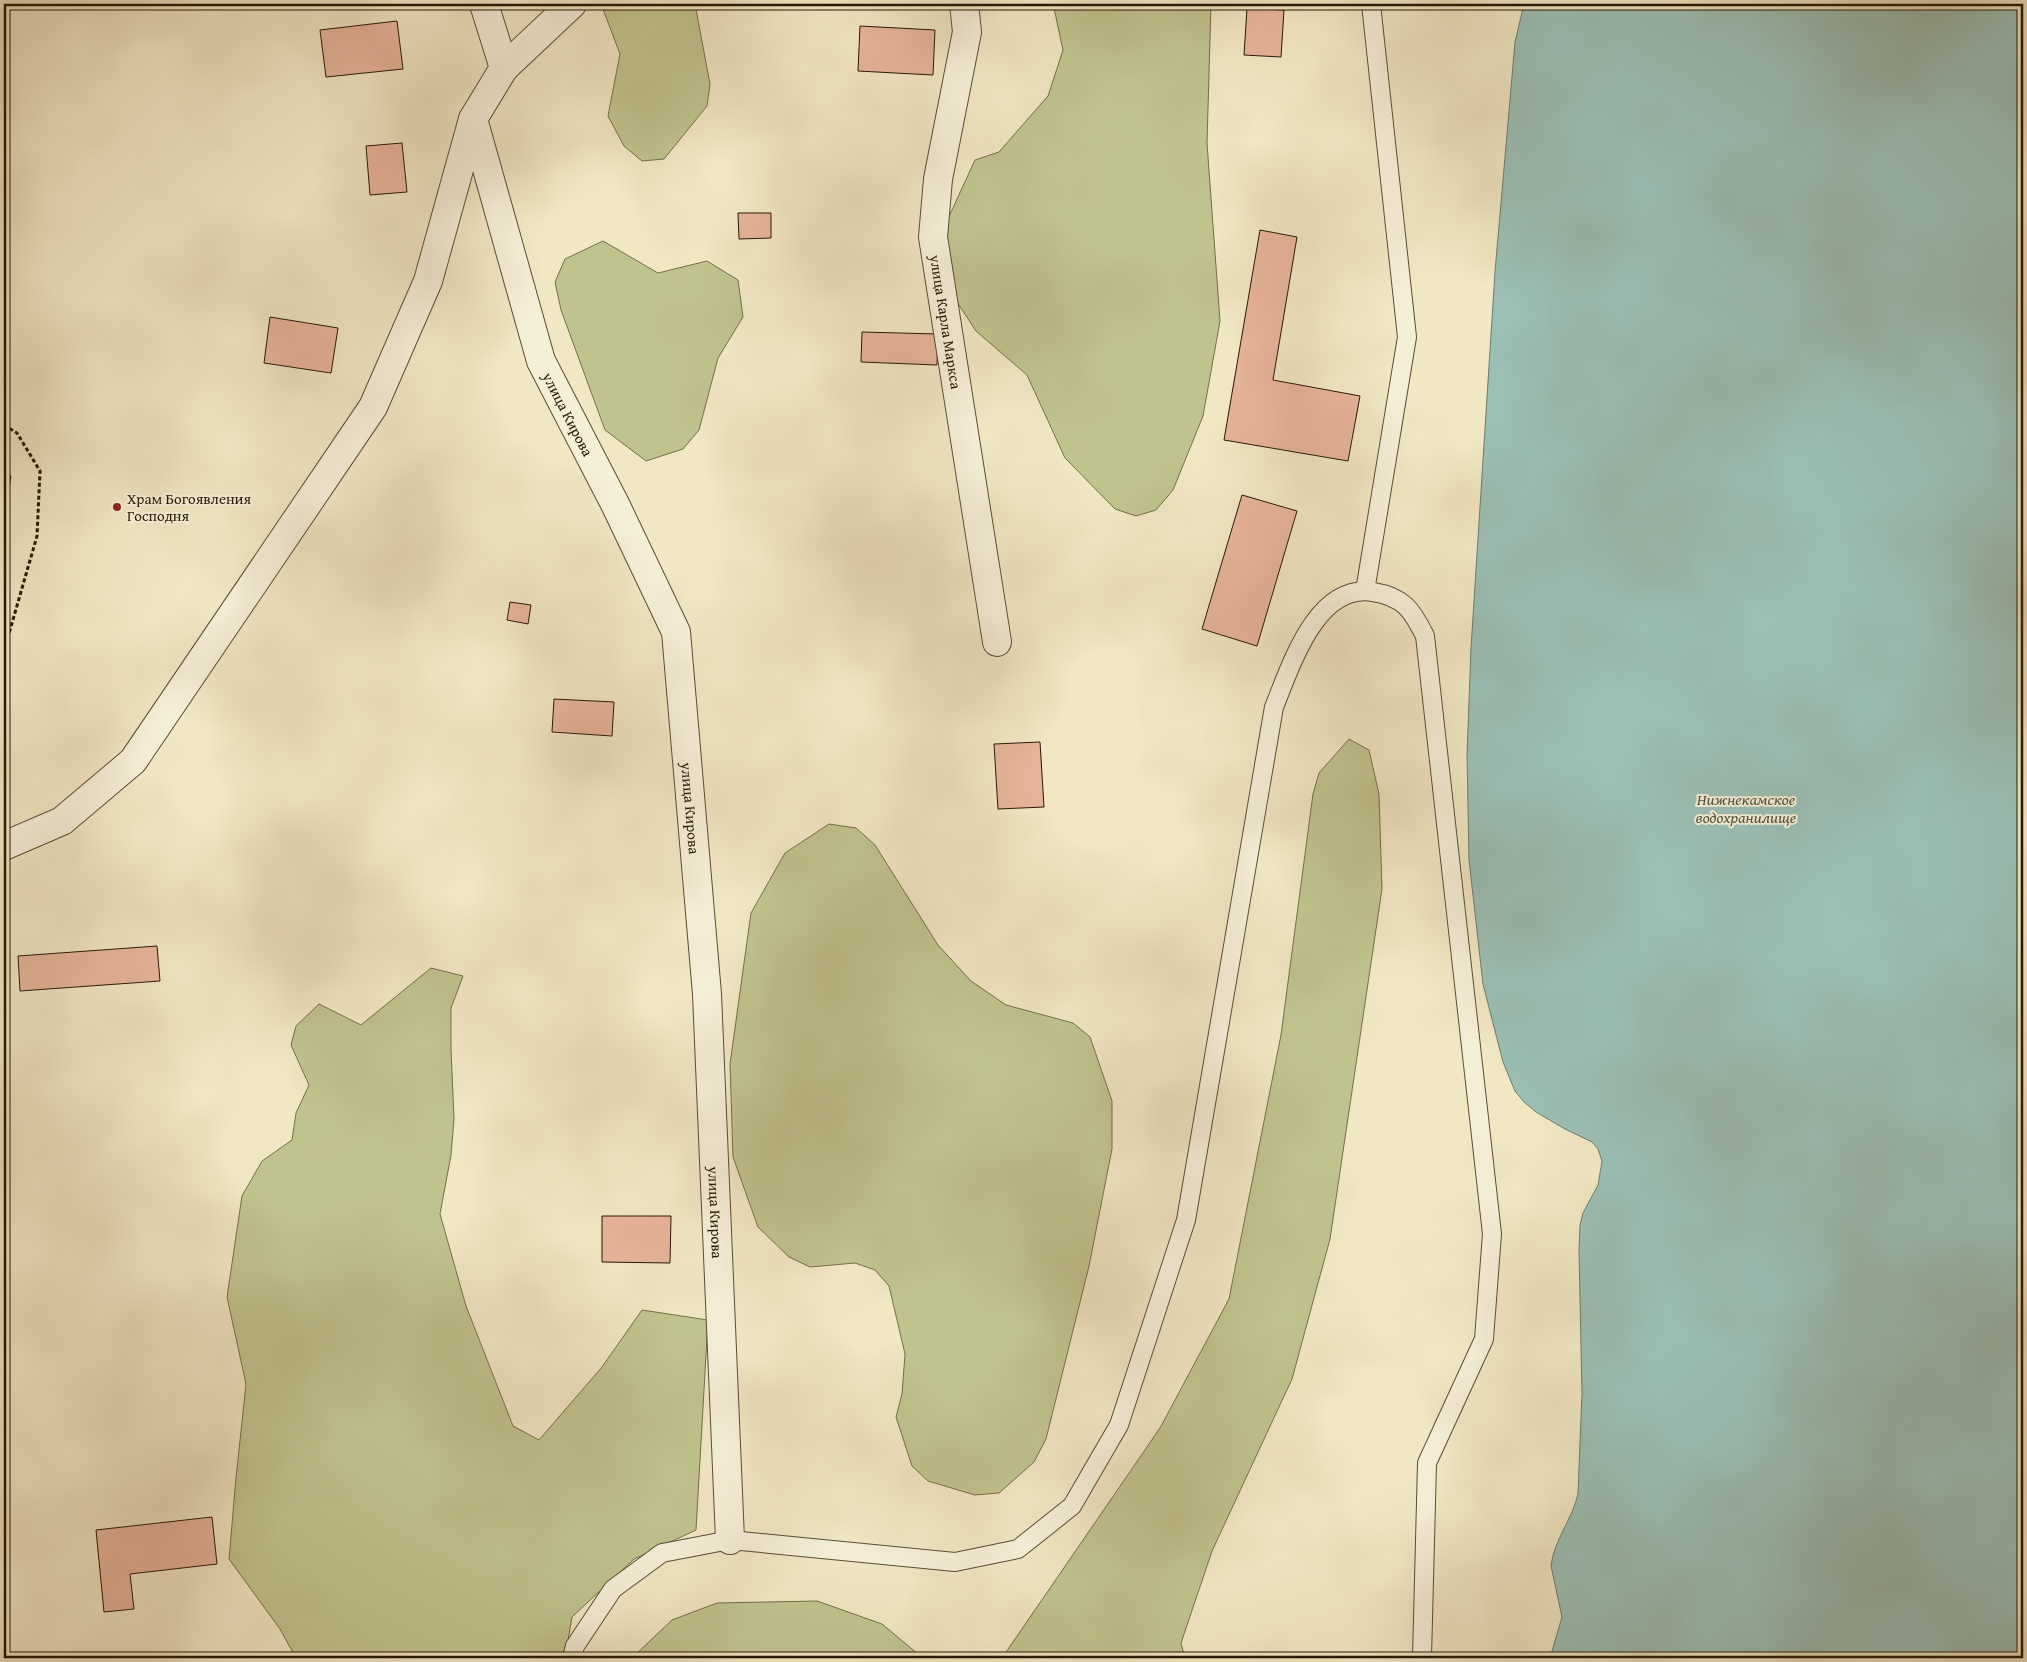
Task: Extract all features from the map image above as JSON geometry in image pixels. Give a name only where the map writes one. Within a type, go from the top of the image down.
[{"type":"street","points":[[484,4],[504,68]]},
{"type":"street","points":[[4,846],[62,821],[133,762],[373,407],[428,281],[473,119],[504,68],[572,4]]},
{"type":"street","name":"улица Карла Маркса","points":[[964,4],[967,32],[938,179],[933,237],[997,642]]},
{"type":"street","name":"улица Кирова","points":[[473,119],[541,361],[616,506],[676,632],[707,994],[730,1540]]},
{"type":"lane","points":[[1365,591],[1406,337],[1371,4]]},
{"type":"lane","points":[[572,1658],[575,1646],[613,1589],[662,1553],[730,1540],[955,1562],[1018,1549],[1072,1506],[1120,1425],[1186,1220],[1274,707],[1296,653],[1320,613],[1345,595],[1365,591],[1389,595],[1412,611],[1425,636],[1492,1234],[1484,1339],[1427,1463],[1422,1658]]},
{"type":"path","points":[[4,425],[17,433],[40,470],[37,536],[4,651]]},
{"type":"green space","points":[[601,4],[695,4],[710,84],[707,106],[664,159],[642,161],[624,146],[608,116],[620,54]]},
{"type":"green space","points":[[1050,4],[1211,4],[1207,143],[1220,321],[1203,416],[1173,490],[1156,510],[1136,516],[1115,509],[1065,458],[1027,375],[976,331],[949,290],[946,223],[975,160],[999,152],[1048,96],[1063,50],[1054,8]]},
{"type":"green space","points":[[603,241],[658,273],[707,261],[738,280],[743,317],[718,358],[699,430],[683,449],[646,461],[605,430],[561,310],[555,282],[565,259]]},
{"type":"green space","points":[[1349,739],[1369,750],[1379,794],[1382,889],[1330,1239],[1292,1379],[1212,1551],[1181,1643],[1185,1658],[1002,1658],[1160,1428],[1229,1299],[1281,1035],[1313,794],[1319,773]]},
{"type":"green space","points":[[829,824],[856,828],[875,845],[938,945],[971,981],[1006,1005],[1073,1023],[1090,1037],[1112,1101],[1112,1149],[1089,1266],[1046,1439],[1034,1462],[999,1493],[975,1495],[928,1481],[912,1466],[896,1417],[902,1394],[905,1354],[889,1286],[875,1270],[855,1263],[810,1267],[789,1257],[758,1227],[733,1157],[730,1064],[751,913],[785,853]]},
{"type":"green space","points":[[431,968],[463,976],[451,1008],[454,1119],[451,1155],[440,1214],[466,1306],[513,1426],[539,1440],[602,1367],[642,1310],[708,1320],[696,1530],[634,1559],[572,1617],[565,1658],[296,1658],[280,1629],[229,1559],[246,1384],[227,1297],[242,1196],[262,1161],[292,1140],[296,1113],[309,1085],[291,1045],[296,1026],[319,1004],[361,1025]]},
{"type":"green space","points":[[817,1601],[882,1624],[918,1654],[920,1658],[632,1658],[672,1620],[717,1603]]},
{"type":"water","name":"Нижнекамское водохранилище","points":[[1524,4],[2023,4],[2023,1658],[1550,1658],[1562,1617],[1551,1566],[1556,1547],[1572,1513],[1578,1494],[1582,1393],[1580,1225],[1583,1213],[1598,1185],[1602,1161],[1598,1149],[1592,1142],[1536,1112],[1524,1102],[1515,1091],[1503,1062],[1483,984],[1469,860],[1467,755],[1471,648],[1495,272],[1515,42]]},
{"type":"building","points":[[1247,8],[1284,10],[1281,57],[1244,55]]},
{"type":"building","points":[[397,21],[403,69],[326,77],[320,30]]},
{"type":"building","points":[[860,26],[935,30],[933,75],[858,71]]},
{"type":"building","points":[[402,143],[407,192],[370,195],[366,146]]},
{"type":"building","points":[[738,213],[771,213],[771,238],[739,239]]},
{"type":"building","points":[[1260,230],[1297,237],[1273,380],[1360,396],[1348,461],[1224,440]]},
{"type":"building","points":[[270,317],[338,328],[331,373],[264,363]]},
{"type":"building","points":[[862,332],[938,334],[937,365],[861,362]]},
{"type":"building","points":[[4,475],[11,476],[4,518]]},
{"type":"building","points":[[1242,495],[1297,511],[1257,646],[1202,629]]},
{"type":"building","points":[[510,602],[531,605],[528,624],[507,620]]},
{"type":"building","points":[[554,699],[614,702],[612,736],[552,732]]},
{"type":"building","points":[[1040,742],[1044,807],[998,809],[994,744]]},
{"type":"building","points":[[157,946],[160,981],[20,991],[18,956]]},
{"type":"building","points":[[602,1216],[671,1216],[670,1263],[602,1262]]},
{"type":"building","points":[[212,1517],[217,1564],[130,1574],[134,1609],[104,1612],[96,1530]]},
{"type":"place","name":"Храм Богоявления Господня","points":[[117,507]]}]
